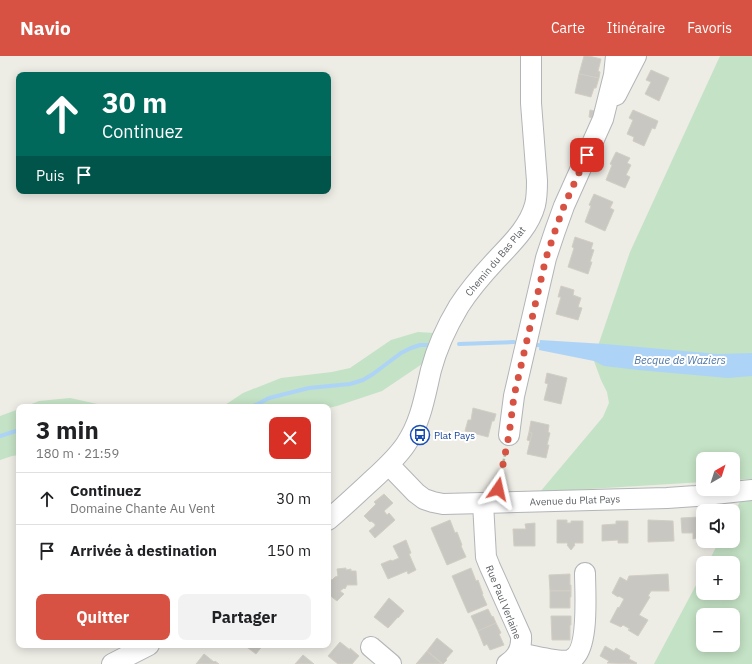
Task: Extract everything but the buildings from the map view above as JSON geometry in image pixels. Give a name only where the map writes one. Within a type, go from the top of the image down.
[{"type":"street","name":"Chemin du Bas Plat","points":[[331,517],[389,465],[407,443],[418,421],[424,404],[431,369],[445,332],[459,307],[482,275],[513,242],[530,219],[535,206],[538,181],[532,103],[531,56]]},
{"type":"street","points":[[603,119],[612,82],[616,56]]},
{"type":"street","points":[[509,435],[514,396],[546,258],[555,231],[564,206],[603,119],[636,56]]},
{"type":"street","name":"Avenue du Plat Pays","points":[[389,465],[416,493],[424,499],[443,504],[667,498],[752,490]]},
{"type":"street","name":"Rue Paul Verlaine","points":[[489,503],[486,557],[521,636],[521,642],[513,658],[569,660],[578,654],[585,629],[586,573]]},
{"type":"street","points":[[371,647],[391,664]]},
{"type":"street","points":[[112,664],[143,648]]},
{"type":"path","points":[[489,503],[509,435]]},
{"type":"green space","points":[[720,56],[752,56],[752,479],[740,480],[740,452],[696,452],[696,482],[540,492],[603,417],[609,403],[607,392],[594,361],[630,252]]},
{"type":"green space","points":[[418,332],[434,333],[425,362],[382,391],[331,407],[331,404],[226,404],[243,393],[281,378],[332,372],[350,368],[391,340]]},
{"type":"green space","points":[[70,398],[97,404],[32,404],[39,401]]},
{"type":"green space","points":[[16,410],[16,455],[0,460],[0,416]]},
{"type":"green space","points":[[752,498],[752,664],[654,664],[696,585],[696,600],[740,600],[740,556],[712,556],[716,548],[740,548],[739,504],[741,500]]},
{"type":"water","points":[[540,340],[718,354],[752,353],[752,376],[728,378],[604,366],[594,361],[539,350]]},
{"type":"waterway","name":"Becque de Waziers","points":[[459,344],[514,342]]},
{"type":"waterway","name":"Becque de Waziers","points":[[258,404],[269,398],[309,388],[350,384],[363,380],[401,353],[420,345],[429,345]]},
{"type":"waterway","name":"Becque de Waziers","points":[[537,345],[545,346]]},
{"type":"waterway","name":"Becque de Waziers","points":[[0,436],[16,431]]},
{"type":"place","name":"Plat Pays","points":[[420,435]]},
{"type":"route","points":[[498,489],[509,435],[514,396],[546,258],[564,206],[587,155]]}]
